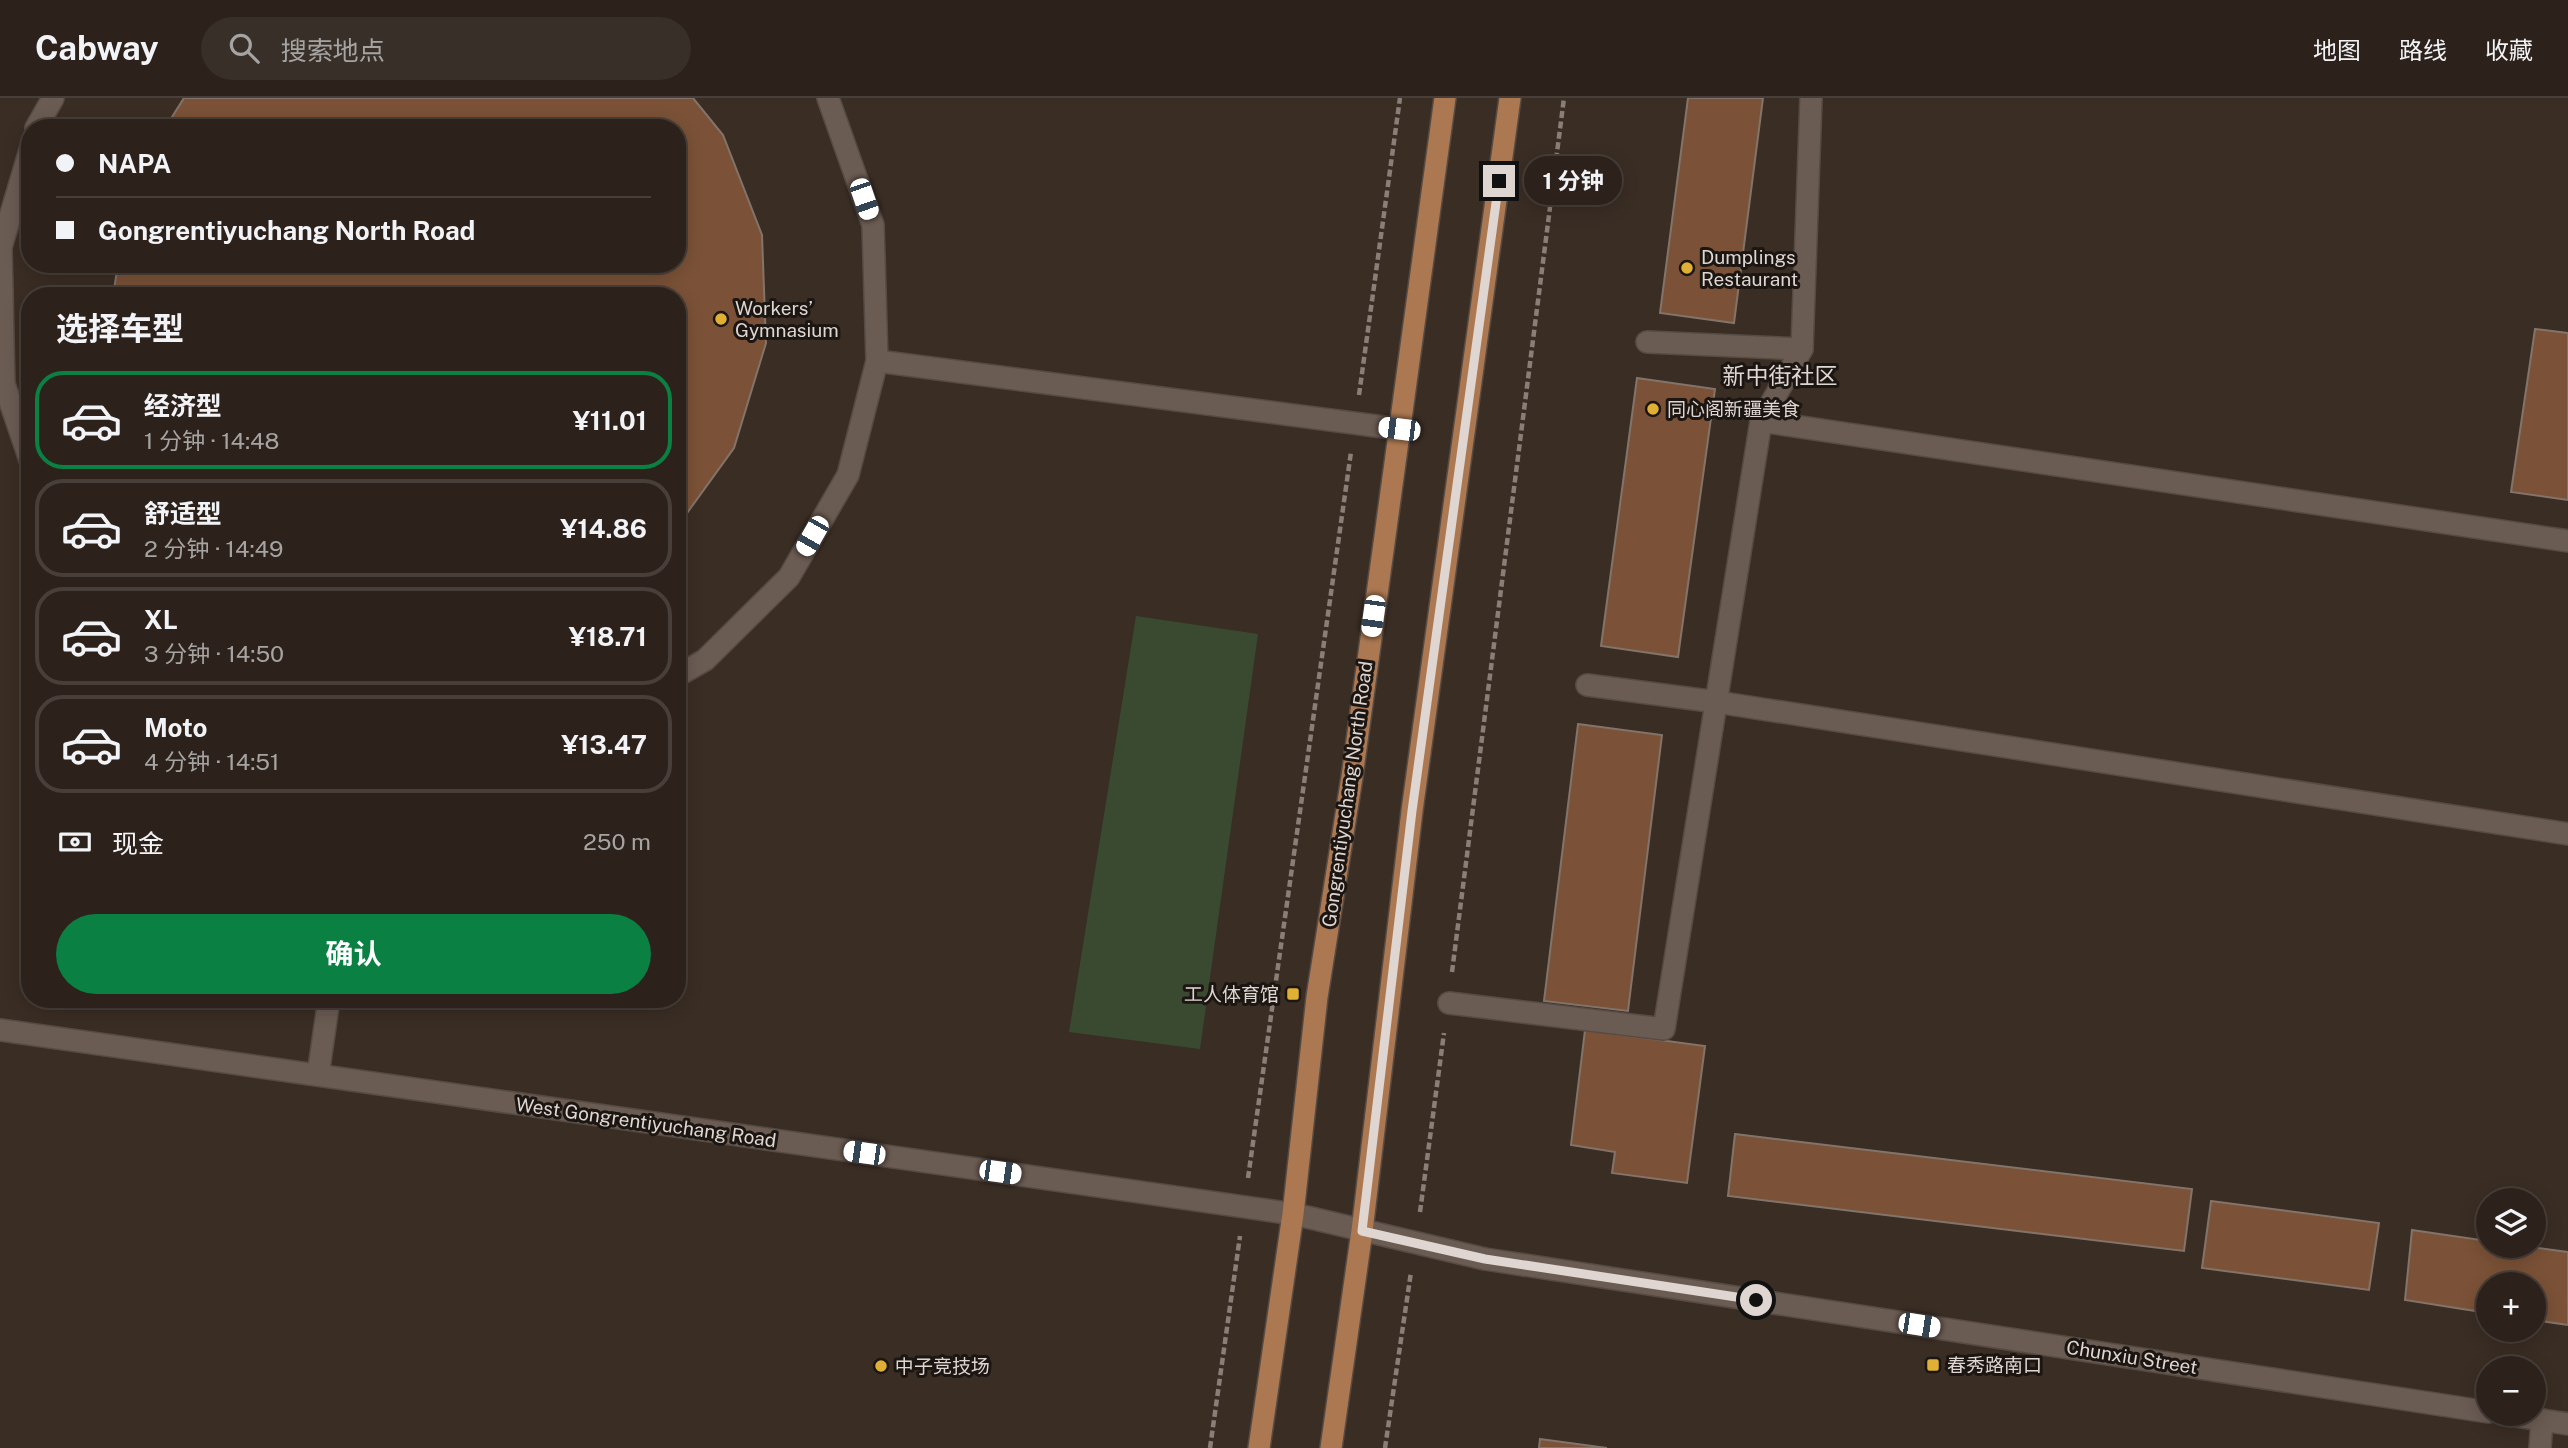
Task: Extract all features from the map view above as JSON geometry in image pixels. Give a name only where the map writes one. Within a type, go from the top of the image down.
[{"type":"main road","name":"Gongrentiyuchang North Road","points":[[1259,1448],[1293,1214],[1317,997],[1352,777],[1444,98]]},
{"type":"main road","points":[[1331,1448],[1362,1231],[1412,811],[1510,98]]},
{"type":"street","points":[[41,119],[53,98]]},
{"type":"street","points":[[686,671],[705,660],[789,577],[848,475],[877,361],[873,225],[828,98]]},
{"type":"street","points":[[1449,1003],[1664,1029],[1761,421],[1802,349],[1811,98]]},
{"type":"street","points":[[21,180],[1,247],[4,384],[21,434]]},
{"type":"street","points":[[1647,342],[1802,349]]},
{"type":"street","points":[[877,361],[1399,429]]},
{"type":"street","points":[[1761,421],[2568,541]]},
{"type":"street","points":[[1587,685],[1717,702],[2568,834]]},
{"type":"street","points":[[318,1075],[328,1008]]},
{"type":"street","name":"West Gongrentiyuchang Road","points":[[0,1030],[1293,1214],[1362,1231]]},
{"type":"street","name":"Chunxiu Street","points":[[1362,1231],[1485,1259],[2476,1410]]},
{"type":"street","points":[[2546,1421],[2568,1424]]},
{"type":"street","points":[[2540,1448],[2542,1426]]},
{"type":"path","points":[[1210,1448],[1400,98]]},
{"type":"path","points":[[1385,1448],[1449,1003],[1564,98]]},
{"type":"green space","points":[[1136,616],[1258,634],[1200,1049],[1069,1032]]},
{"type":"building","name":"Workers’ Gymnasium","points":[[184,98],[693,98],[723,135],[762,235],[766,343],[734,448],[686,515],[686,287],[114,287],[117,273],[686,273],[686,119],[171,119]]},
{"type":"building","points":[[1688,98],[1763,98],[1734,323],[1660,313]]},
{"type":"building","points":[[2535,329],[2568,333],[2568,500],[2511,492]]},
{"type":"building","points":[[1637,378],[1715,389],[1678,657],[1601,646]]},
{"type":"building","points":[[1578,724],[1662,735],[1628,1011],[1544,1001]]},
{"type":"building","points":[[1585,1030],[1705,1046],[1687,1183],[1612,1173],[1615,1152],[1571,1145]]},
{"type":"building","points":[[1735,1134],[2192,1189],[2184,1251],[1728,1196]]},
{"type":"building","points":[[2211,1201],[2379,1223],[2369,1290],[2202,1268]]},
{"type":"building","points":[[2412,1230],[2476,1239],[2476,1258],[2546,1258],[2546,1249],[2568,1252],[2568,1325],[2546,1322],[2546,1272],[2476,1272],[2476,1311],[2405,1300]]},
{"type":"building","points":[[1540,1439],[1607,1448],[1539,1448]]},
{"type":"place","name":"Dumplings Restaurant","points":[[1687,268]]},
{"type":"place","name":"Workers’ Gymnasium","points":[[721,319]]},
{"type":"place","name":"同心阁新疆美食","points":[[1653,409]]},
{"type":"place","name":"工人体育馆","points":[[1293,994]]},
{"type":"place","name":"春秀路南口","points":[[1933,1365]]},
{"type":"place","name":"中子竞技场","points":[[881,1366]]},
{"type":"district","name":"新中街社区","points":[[1780,375]]},
{"type":"route","points":[[1499,181],[1412,811],[1362,1231],[1485,1259],[1756,1300]]}]
